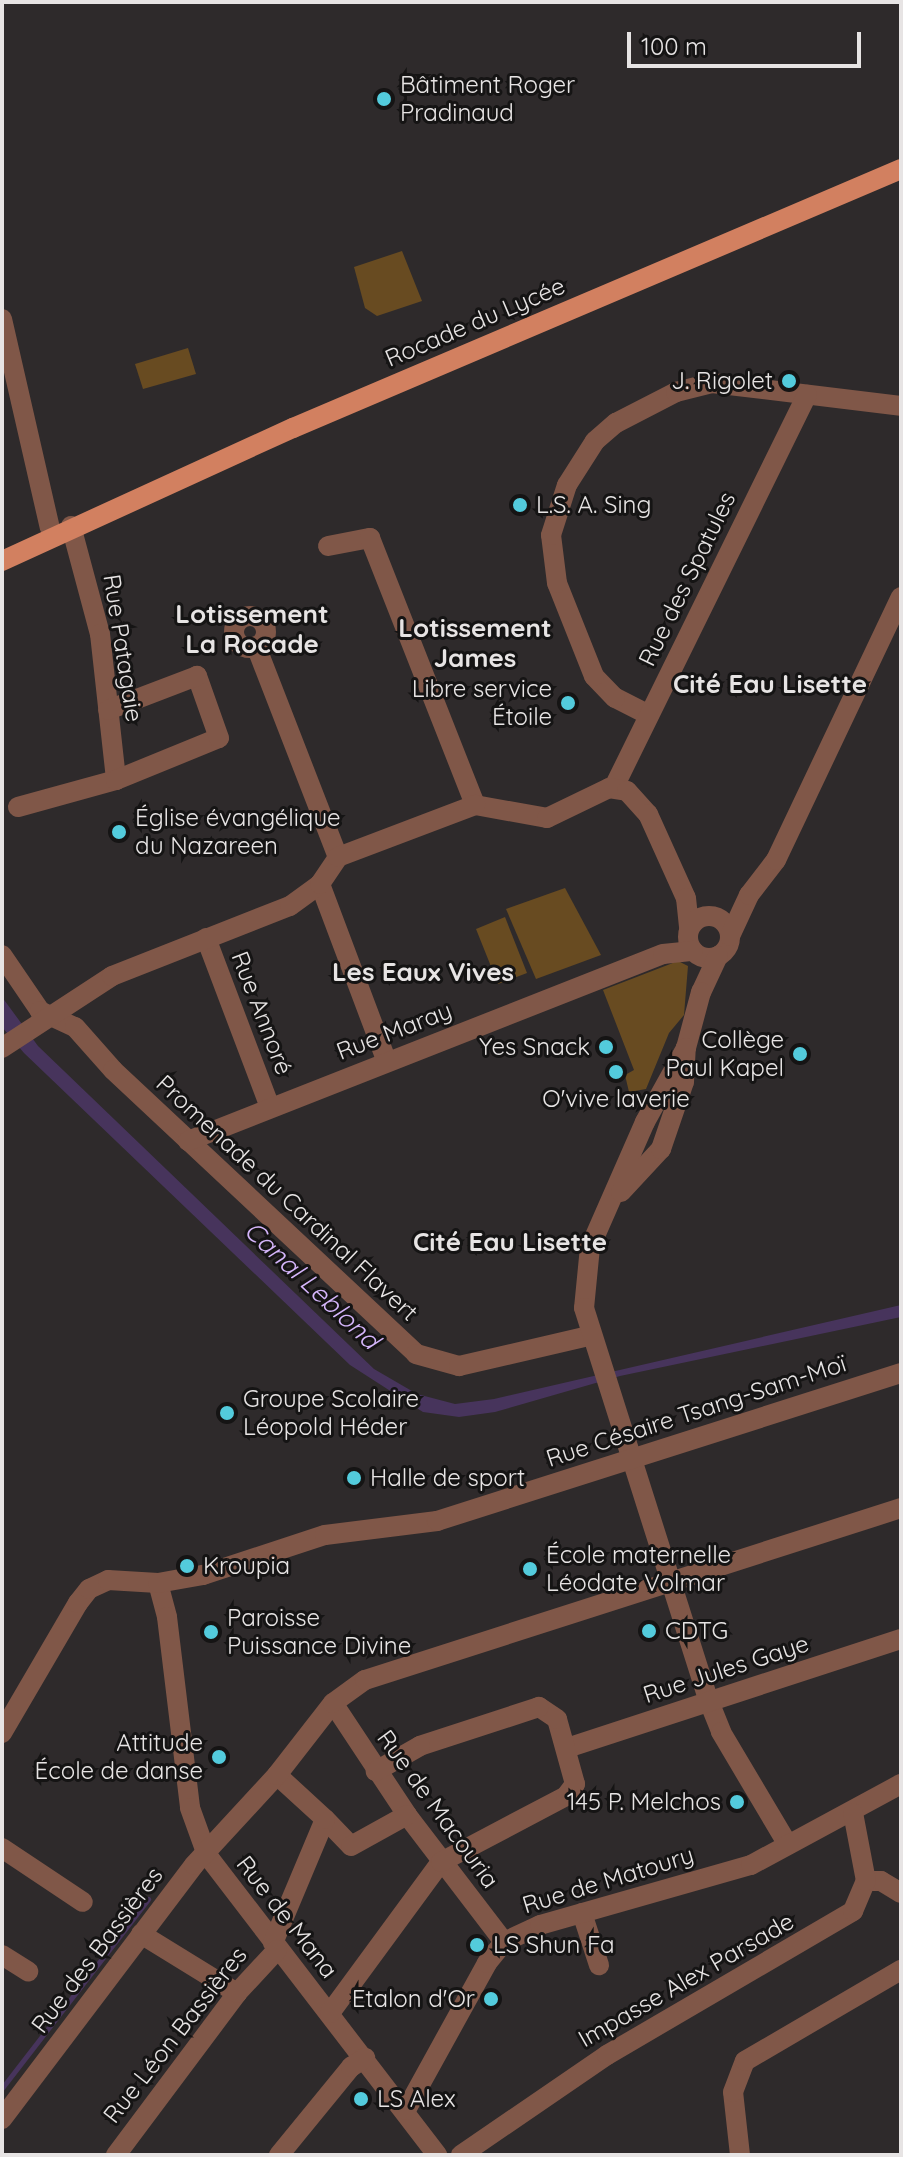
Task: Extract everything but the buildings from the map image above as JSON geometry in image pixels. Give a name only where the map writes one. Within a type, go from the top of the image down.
[{"type":"main road","name":"Rocade du Lycée","points":[[2,561],[49,543],[71,526],[901,169]]},
{"type":"main road","name":"Rocade du Lycée","points":[[2,551],[50,528],[71,526]]},
{"type":"street","points":[[2,319],[50,528]]},
{"type":"street","points":[[649,715],[615,698],[594,676],[557,583],[551,535],[567,485],[595,441],[616,423],[676,392],[712,383],[901,406]]},
{"type":"street","name":"Rue des Spatules","points":[[614,787],[807,395]]},
{"type":"street","name":"Rue Patagaie","points":[[71,526],[100,634],[116,780]]},
{"type":"street","points":[[328,546],[370,538],[475,805]]},
{"type":"street","points":[[788,1845],[721,1732],[708,1699],[592,1344],[585,1268],[609,1203],[661,1149],[684,1082],[686,1048],[701,992],[749,895],[776,860],[901,597]]},
{"type":"street","points":[[256,646],[338,857]]},
{"type":"street","points":[[18,807],[116,780],[219,738],[197,676],[108,710]]},
{"type":"street","points":[[2,1048],[112,976],[290,906],[320,884],[338,857],[475,805],[547,818],[614,787],[627,791],[645,808],[686,898],[697,934],[701,992]]},
{"type":"street","points":[[320,884],[387,1062]]},
{"type":"street","name":"Rue Maray","points":[[188,1141],[663,954],[697,934],[749,895]]},
{"type":"street","points":[[697,934],[723,921],[730,936]]},
{"type":"street","points":[[697,934],[718,956]]},
{"type":"street","name":"Rue Annoré","points":[[206,938],[270,1107]]},
{"type":"street","name":"Promenade du Cardinal Flavert","points":[[2,955],[29,1001],[46,1020],[75,1027],[188,1141],[427,1360],[470,1365],[592,1344]]},
{"type":"street","name":"Rue Césaire Tsang-Sam-Moï","points":[[2,1733],[89,1589],[108,1580],[158,1583],[203,1575],[325,1535],[437,1521],[901,1373]]},
{"type":"street","name":"Rue des Bassières","points":[[2,2119],[141,1934],[277,1775],[333,1703],[365,1680],[399,1665],[901,1508]]},
{"type":"street","name":"Rue de Mana","points":[[158,1583],[167,1617],[190,1808],[207,1855],[406,2110],[437,2155]]},
{"type":"street","name":"Rue Jules Gaye","points":[[567,1748],[708,1699],[901,1639]]},
{"type":"street","name":"Rue de Macouria","points":[[333,1703],[407,1815],[504,1942]]},
{"type":"street","points":[[330,2013],[441,1862],[570,1793],[575,1780],[554,1714],[530,1708],[420,1746],[376,1771]]},
{"type":"street","points":[[277,1775],[351,1846],[407,1815]]},
{"type":"street","name":"Rue de Matoury","points":[[406,2110],[487,1963],[504,1942],[582,1913],[751,1865],[853,1813],[901,1784]]},
{"type":"street","points":[[853,1813],[866,1881],[881,1881],[901,1893]]},
{"type":"street","points":[[275,1946],[325,1819]]},
{"type":"street","points":[[2,1848],[83,1902]]},
{"type":"street","name":"Impasse Alex Parsade","points":[[461,2155],[607,2055],[845,1917],[861,1902],[866,1881]]},
{"type":"street","points":[[582,1913],[599,1965]]},
{"type":"street","points":[[141,1934],[237,1993]]},
{"type":"street","name":"Rue Léon Bassières","points":[[116,2155],[275,1946]]},
{"type":"street","points":[[2,1955],[28,1971]]},
{"type":"street","points":[[740,2155],[734,2085],[745,2061],[762,2048],[901,1970]]},
{"type":"street","points":[[279,2155],[351,2067],[365,2058]]},
{"type":"shaded area","points":[[402,251],[422,301],[377,316],[365,308],[354,267]]},
{"type":"shaded area","points":[[188,348],[196,374],[143,389],[135,364]]},
{"type":"shaded area","points":[[565,888],[601,955],[536,979],[506,909]]},
{"type":"shaded area","points":[[505,917],[527,973],[498,984],[476,929]]},
{"type":"shaded area","points":[[678,961],[688,966],[684,1015],[669,1033],[646,1089],[629,1092],[625,1075],[634,1070],[603,990]]},
{"type":"shaded area","points":[[2,997],[38,1046],[374,1369],[417,1394],[455,1404],[494,1399],[901,1305],[901,1317],[620,1376],[495,1412],[459,1417],[423,1412],[350,1365],[24,1053],[2,1027]]},
{"type":"waterway","points":[[2,2088],[148,1899]]},
{"type":"place","name":"Bâtiment Roger Pradinaud","points":[[384,99]]},
{"type":"place","name":"J. Rigolet","points":[[789,381]]},
{"type":"place","name":"L.S. A. Sing","points":[[520,505]]},
{"type":"place","name":"Libre service Étoile","points":[[568,703]]},
{"type":"place","name":"Église évangélique du Nazareen","points":[[119,832]]},
{"type":"place","name":"Yes Snack","points":[[606,1047]]},
{"type":"place","name":"Collège Paul Kapel","points":[[800,1054]]},
{"type":"place","name":"O'vive laverie","points":[[616,1072]]},
{"type":"place","name":"Groupe Scolaire Léopold Héder","points":[[227,1413]]},
{"type":"place","name":"Halle de sport","points":[[354,1478]]},
{"type":"place","name":"Kroupia","points":[[187,1566]]},
{"type":"place","name":"École maternelle Léodate Volmar","points":[[530,1569]]},
{"type":"place","name":"CDTG","points":[[649,1631]]},
{"type":"place","name":"Paroisse Puissance Divine","points":[[211,1632]]},
{"type":"place","name":"Attitude École de danse","points":[[219,1757]]},
{"type":"place","name":"145 P. Melchos","points":[[737,1802]]},
{"type":"place","name":"LS Shun Fa","points":[[477,1945]]},
{"type":"place","name":"Etalon d'Or","points":[[491,1999]]},
{"type":"place","name":"LS Alex","points":[[361,2099]]},
{"type":"district","name":"Lotissement La Rocade","points":[[252,629]]},
{"type":"district","name":"Lotissement James","points":[[475,643]]},
{"type":"district","name":"Cité Eau Lisette","points":[[770,684]]},
{"type":"district","name":"Les Eaux Vives","points":[[423,972]]},
{"type":"district","name":"Cité Eau Lisette","points":[[510,1242]]},
{"type":"water label","name":"Canal Leblond","points":[[312,1285]]}]
